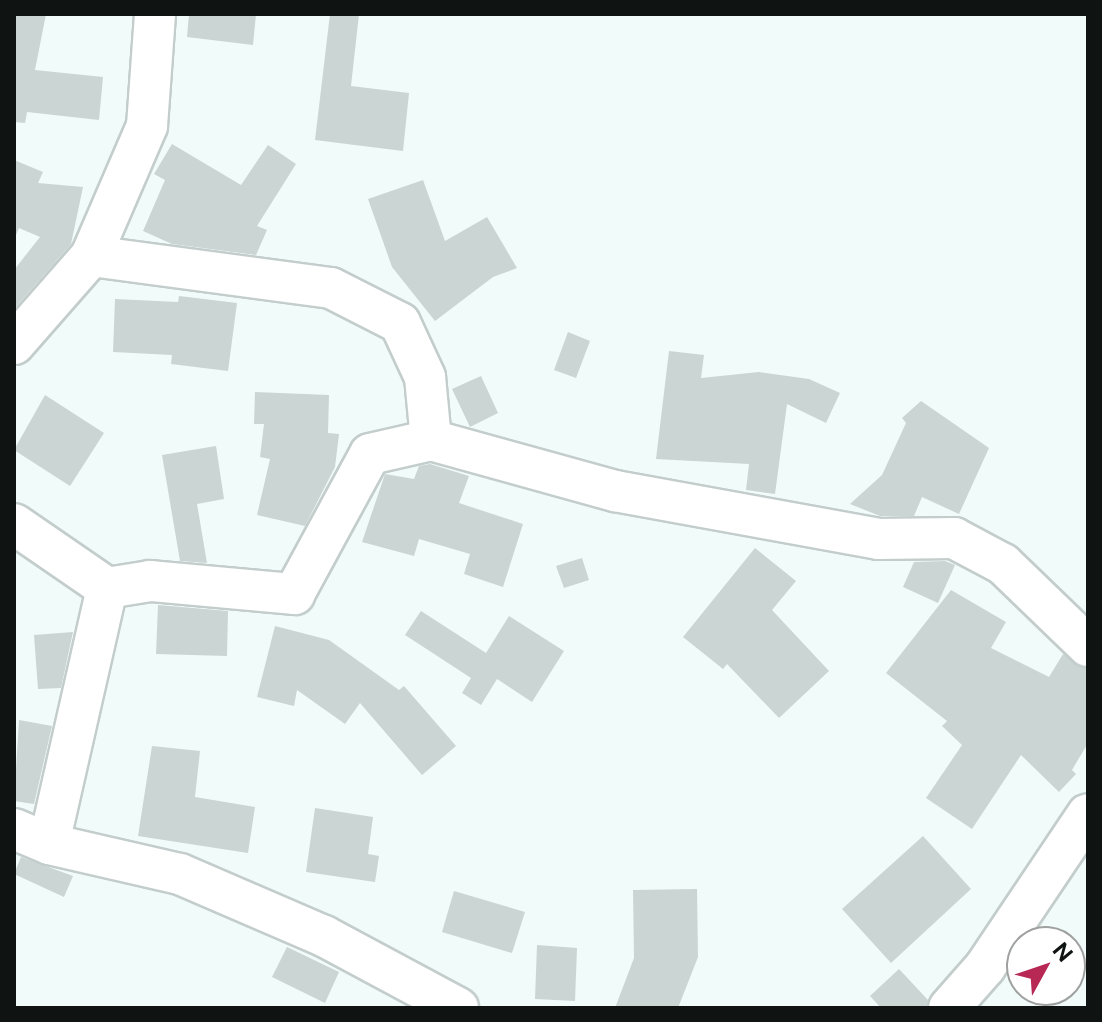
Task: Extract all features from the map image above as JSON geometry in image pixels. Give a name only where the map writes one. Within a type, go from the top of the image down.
[{"type":"street","points":[[14,344],[91,256],[147,126],[155,14]]},
{"type":"street","points":[[91,256],[331,288],[400,323],[425,377],[431,440]]},
{"type":"street","points":[[14,524],[107,588],[150,581],[294,594],[370,454],[431,440],[615,491],[878,539],[954,538],[1003,564],[1088,646]]},
{"type":"street","points":[[107,588],[32,837],[180,874],[324,936],[458,1008]]},
{"type":"street","points":[[949,1008],[985,967],[1088,814]]},
{"type":"building","points":[[14,14],[46,14],[35,70],[103,77],[99,120],[27,112],[25,123],[14,122]]},
{"type":"building","points":[[189,14],[256,14],[253,45],[187,37]]},
{"type":"building","points":[[330,14],[359,14],[351,86],[409,93],[403,151],[315,140]]},
{"type":"building","points":[[172,144],[241,185],[268,145],[296,164],[257,226],[267,230],[256,255],[172,244],[143,231],[165,180],[154,174]]},
{"type":"building","points":[[14,160],[43,172],[38,183],[83,187],[71,244],[14,309],[14,270],[40,237],[19,228],[14,240]]},
{"type":"building","points":[[423,180],[445,241],[487,217],[517,268],[493,277],[435,321],[392,267],[368,199]]},
{"type":"building","points":[[179,296],[237,303],[228,371],[171,364],[172,355],[113,352],[115,299],[178,302]]},
{"type":"building","points":[[568,332],[590,341],[576,378],[554,370]]},
{"type":"building","points":[[669,351],[704,355],[701,378],[759,372],[809,379],[840,393],[826,423],[787,404],[775,494],[746,490],[749,464],[656,459]]},
{"type":"building","points":[[481,376],[498,413],[470,427],[452,389]]},
{"type":"building","points":[[255,392],[329,395],[328,433],[339,434],[335,467],[305,526],[257,515],[270,459],[260,457],[264,424],[254,424]]},
{"type":"building","points":[[45,395],[104,433],[70,486],[14,450]]},
{"type":"building","points":[[921,401],[989,448],[959,514],[922,497],[914,516],[880,516],[850,504],[882,475],[906,423],[902,418]]},
{"type":"building","points":[[216,446],[224,499],[197,504],[207,563],[180,561],[162,455]]},
{"type":"building","points":[[430,464],[469,476],[459,503],[523,524],[503,587],[464,574],[470,554],[419,539],[414,556],[362,542],[385,474],[414,479],[419,466]]},
{"type":"building","points":[[755,548],[796,581],[772,610],[829,671],[779,718],[727,664],[723,669],[683,637]]},
{"type":"building","points":[[582,558],[589,580],[564,588],[556,566]]},
{"type":"building","points":[[945,561],[955,565],[938,603],[903,587],[914,562]]},
{"type":"building","points":[[951,590],[1006,622],[991,648],[1049,677],[1063,654],[1088,668],[1088,743],[1072,770],[1076,774],[1059,792],[1021,755],[972,829],[926,798],[962,745],[942,726],[947,721],[886,673]]},
{"type":"building","points":[[158,605],[228,611],[227,656],[156,654]]},
{"type":"building","points":[[421,611],[486,653],[509,616],[564,651],[532,702],[497,679],[481,705],[462,693],[471,678],[405,635]]},
{"type":"building","points":[[275,626],[329,640],[399,690],[404,686],[456,746],[422,775],[360,703],[345,724],[297,690],[294,706],[257,697]]},
{"type":"building","points":[[73,632],[61,688],[38,689],[34,635]]},
{"type":"building","points":[[19,720],[52,726],[34,804],[14,801]]},
{"type":"building","points":[[152,746],[200,751],[195,797],[255,807],[248,853],[138,836]]},
{"type":"building","points":[[315,808],[373,817],[368,854],[379,856],[375,882],[306,872]]},
{"type":"building","points":[[923,836],[971,889],[891,963],[842,909]]},
{"type":"building","points":[[21,857],[73,876],[64,897],[14,874]]},
{"type":"building","points":[[697,889],[698,957],[678,1008],[615,1008],[634,958],[633,890]]},
{"type":"building","points":[[454,891],[525,912],[512,953],[442,932]]},
{"type":"building","points":[[537,945],[577,948],[575,1001],[535,999]]},
{"type":"building","points":[[287,947],[339,972],[325,1003],[272,977]]},
{"type":"building","points":[[899,969],[928,1000],[927,1008],[881,1008],[870,996]]}]
